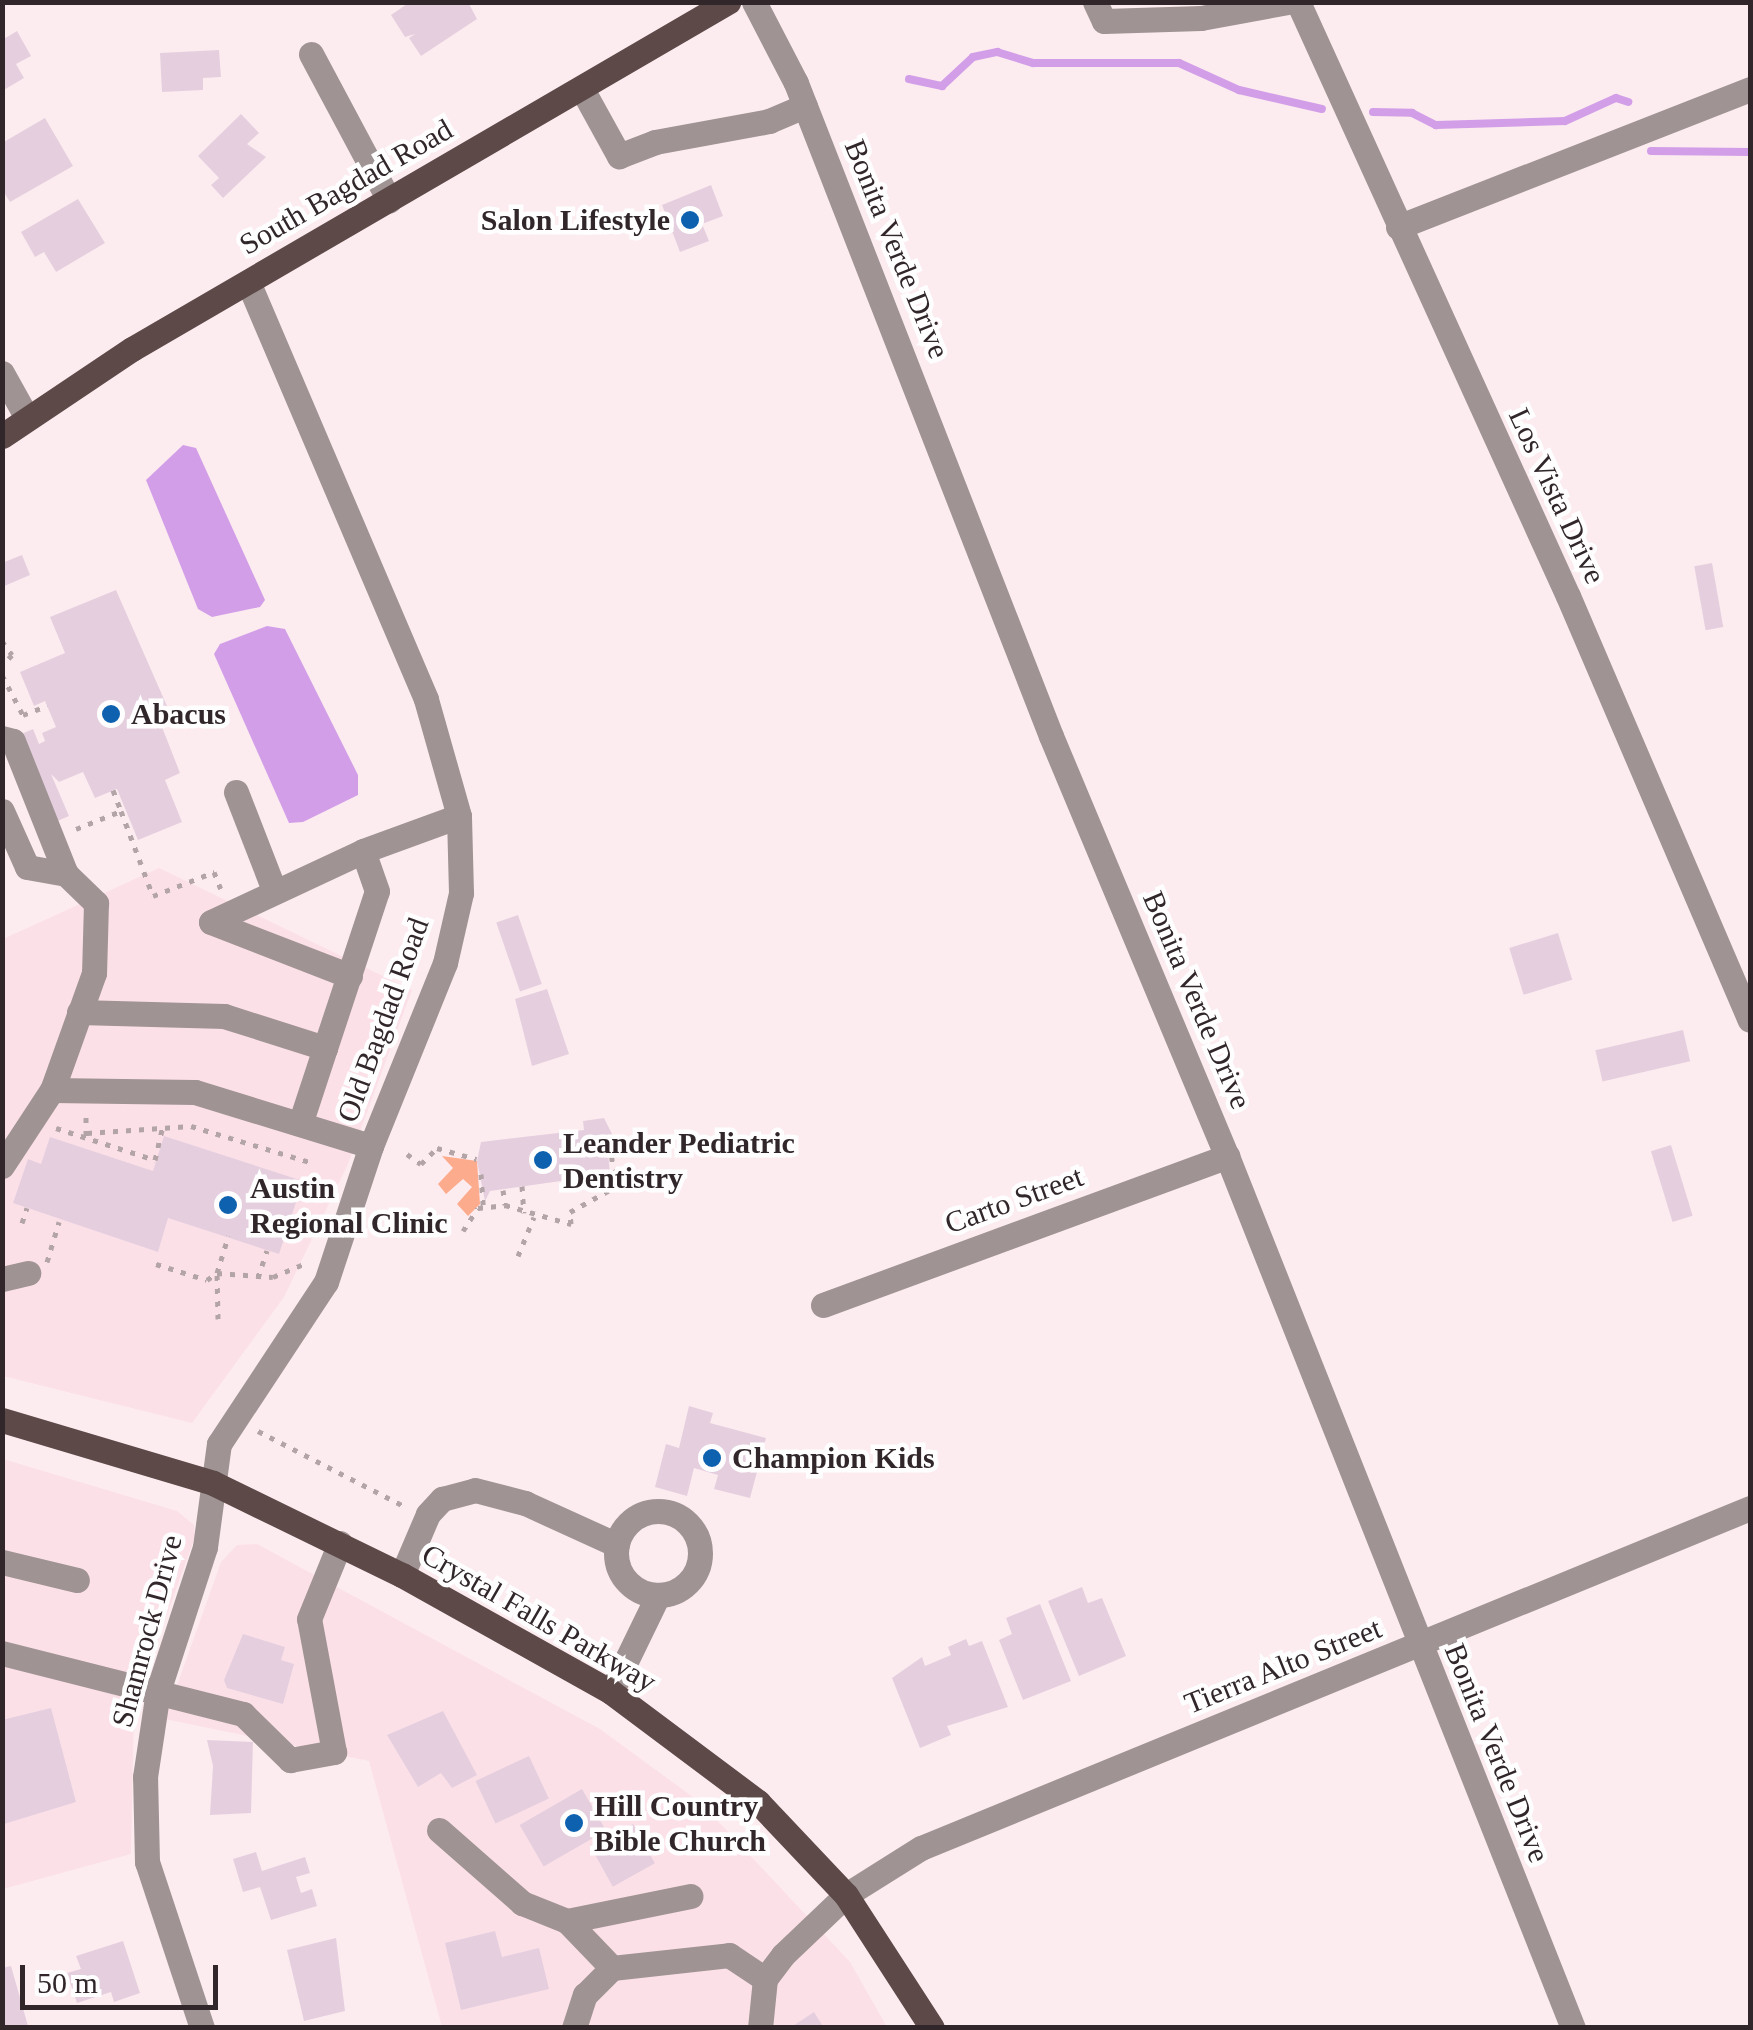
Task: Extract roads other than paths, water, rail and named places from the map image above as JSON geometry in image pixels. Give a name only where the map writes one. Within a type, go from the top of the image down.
[{"type":"main road","name":"South Bagdad Road","points":[[2,436],[248,282],[728,2]]},
{"type":"main road","name":"Crystal Falls Parkway","points":[[2,1420],[213,1482],[402,1574],[611,1692],[758,1802],[846,1896],[932,2028]]},
{"type":"street","name":"Bonita Verde Drive","points":[[754,2],[805,106],[1051,736],[1227,1156],[1418,1646],[1573,2028]]},
{"type":"street","points":[[1095,2],[1104,21],[1201,18],[1287,2]]},
{"type":"street","name":"Los Vista Drive","points":[[1298,2],[1568,596],[1750,1020]]},
{"type":"street","points":[[311,54],[389,200]]},
{"type":"street","points":[[582,88],[619,156],[655,142],[769,121],[805,106]]},
{"type":"street","points":[[1398,226],[1750,89]]},
{"type":"street","name":"Old Bagdad Road","points":[[213,1482],[220,1444],[299,1332],[326,1282],[371,1146],[445,963],[461,893],[459,816],[426,698],[372,584],[248,282]]},
{"type":"street","points":[[2,373],[27,418]]},
{"type":"street","points":[[2,1166],[52,1090],[80,1012],[100,937],[96,904],[66,874],[13,741],[15,735]]},
{"type":"street","points":[[236,792],[274,890]]},
{"type":"street","points":[[2,810],[27,866],[66,874]]},
{"type":"street","points":[[350,976],[211,922],[363,851],[459,816]]},
{"type":"street","points":[[302,1121],[378,892],[363,851]]},
{"type":"street","points":[[80,1012],[224,1016],[325,1048]]},
{"type":"street","points":[[52,1090],[195,1092],[302,1121],[371,1146]]},
{"type":"street","name":"Carto Street","points":[[823,1305],[1227,1156]]},
{"type":"street","name":"Shamrock Drive","points":[[202,2028],[147,1862],[145,1777],[158,1691],[205,1548],[213,1482]]},
{"type":"street","points":[[402,1574],[426,1518],[442,1498],[488,1490],[617,1545]]},
{"type":"street","name":"Tierra Alto Street","points":[[765,1979],[846,1896],[921,1848],[1750,1508]]},
{"type":"street","points":[[611,1692],[658,1595],[692,1577],[699,1552],[690,1526],[667,1512],[640,1515],[617,1545],[622,1576],[658,1595]]},
{"type":"street","points":[[4,1660],[158,1691],[243,1714],[290,1760],[334,1752],[309,1619],[340,1543]]},
{"type":"street","points":[[2,1562],[77,1580]]},
{"type":"street","points":[[439,1830],[522,1902],[567,1921],[612,1968]]},
{"type":"street","points":[[567,1921],[691,1896]]},
{"type":"street","points":[[574,2028],[585,1995],[612,1968],[729,1956],[765,1979],[760,2028]]},
{"type":"waterway","points":[[909,79],[942,86],[973,57],[997,52],[1033,63],[1179,63],[1239,90],[1322,109]]},
{"type":"waterway","points":[[1373,112],[1412,113],[1436,125],[1565,121],[1616,98],[1628,102]]},
{"type":"waterway","points":[[1651,151],[1750,152]]},
{"type":"place","name":"Salon Lifestyle","points":[[690,220]]},
{"type":"place","name":"Abacus","points":[[111,714]]},
{"type":"place","name":"Leander Pediatric Dentistry","points":[[543,1160]]},
{"type":"place","name":"Austin Regional Clinic","points":[[228,1205]]},
{"type":"place","name":"Champion Kids","points":[[712,1458]]},
{"type":"place","name":"Hill Country Bible Church","points":[[574,1823]]}]
